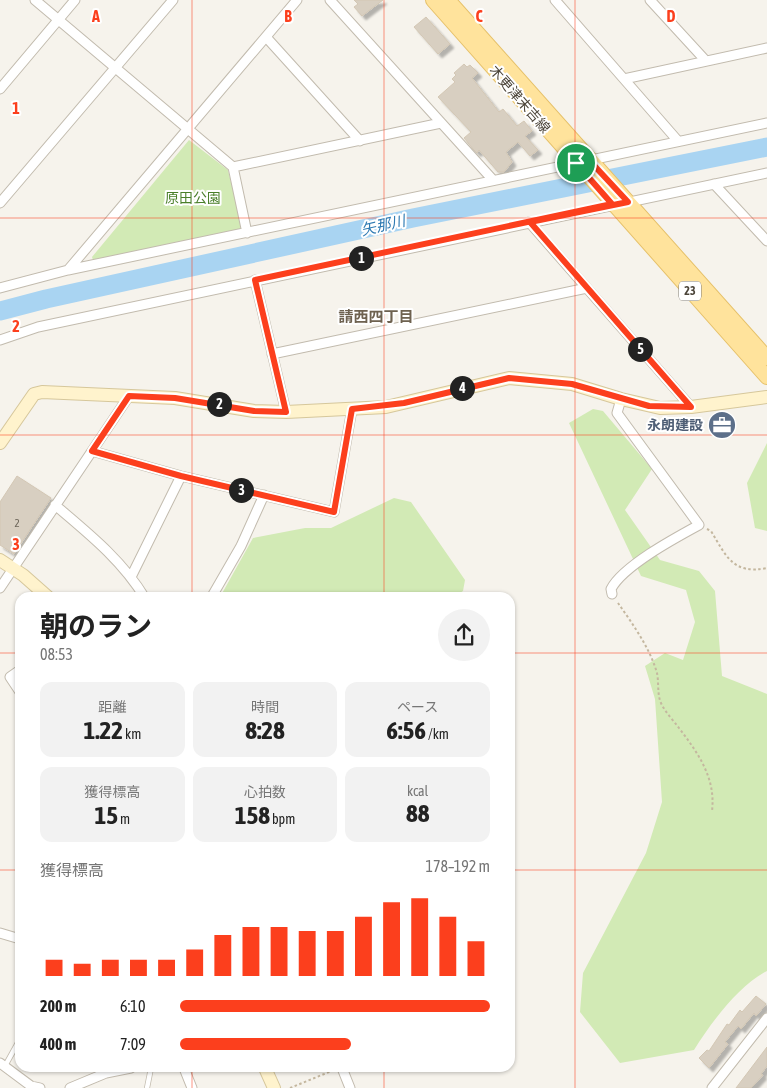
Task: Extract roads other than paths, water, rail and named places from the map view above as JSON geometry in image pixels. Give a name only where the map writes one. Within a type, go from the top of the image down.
[{"type":"main road","name":"木更津末吉線","points":[[434,0],[583,161],[628,202],[767,358]]},
{"type":"main road","name":"木更津末吉線","points":[[448,0],[583,161],[612,204],[767,377]]},
{"type":"street","points":[[35,0],[233,167],[247,233]]},
{"type":"street","points":[[0,89],[75,0]]},
{"type":"street","points":[[0,204],[172,0]]},
{"type":"street","points":[[68,270],[297,0]]},
{"type":"street","points":[[330,0],[493,180]]},
{"type":"street","points":[[555,0],[678,141]]},
{"type":"street","points":[[650,0],[706,61]]},
{"type":"street","points":[[266,37],[360,141]]},
{"type":"street","points":[[624,79],[767,48]]},
{"type":"street","points":[[233,167],[441,123]]},
{"type":"street","points":[[0,288],[68,270],[767,123]]},
{"type":"street","points":[[0,340],[38,327],[612,204],[767,173]]},
{"type":"street","points":[[714,184],[767,241]]},
{"type":"street","points":[[530,222],[691,407]]},
{"type":"street","points":[[255,280],[286,412]]},
{"type":"street","points":[[272,354],[587,288]]},
{"type":"street","points":[[0,443],[34,394],[42,392],[175,398],[254,411],[286,412],[352,409],[404,403],[509,378],[538,379],[572,384],[621,399],[660,408],[691,407],[767,397]]},
{"type":"street","points":[[0,588],[129,396]]},
{"type":"street","points":[[612,594],[611,590],[618,580],[654,549],[698,525],[617,413],[621,399]]},
{"type":"street","points":[[92,451],[181,476],[334,512],[352,409]]},
{"type":"street","points":[[131,578],[181,476]]},
{"type":"street","points":[[215,592],[241,546],[264,495]]},
{"type":"street","points":[[55,505],[108,551],[141,592]]},
{"type":"street","points":[[0,560],[13,568],[42,592]]},
{"type":"street","points":[[15,674],[10,677],[15,684]]},
{"type":"street","points":[[0,933],[15,938]]},
{"type":"street","points":[[712,1088],[767,1018]]},
{"type":"street","points":[[2,1065],[31,1086],[40,1088]]},
{"type":"street","points":[[76,1087],[110,1072]]},
{"type":"street","points":[[186,1072],[192,1088]]},
{"type":"street","points":[[267,1072],[274,1088]]},
{"type":"street","points":[[343,1072],[350,1088]]},
{"type":"lane","points":[[2,1065],[15,1046]]},
{"type":"lane","points":[[147,1088],[150,1072]]},
{"type":"waterway","name":"矢那川","points":[[0,311],[46,299],[413,218],[767,147]]},
{"type":"place","name":"永朗建設","points":[[722,425]]},
{"type":"district","name":"請西四丁目","points":[[376,316]]},
{"type":"park label","name":"原田公園","points":[[193,198]]}]
